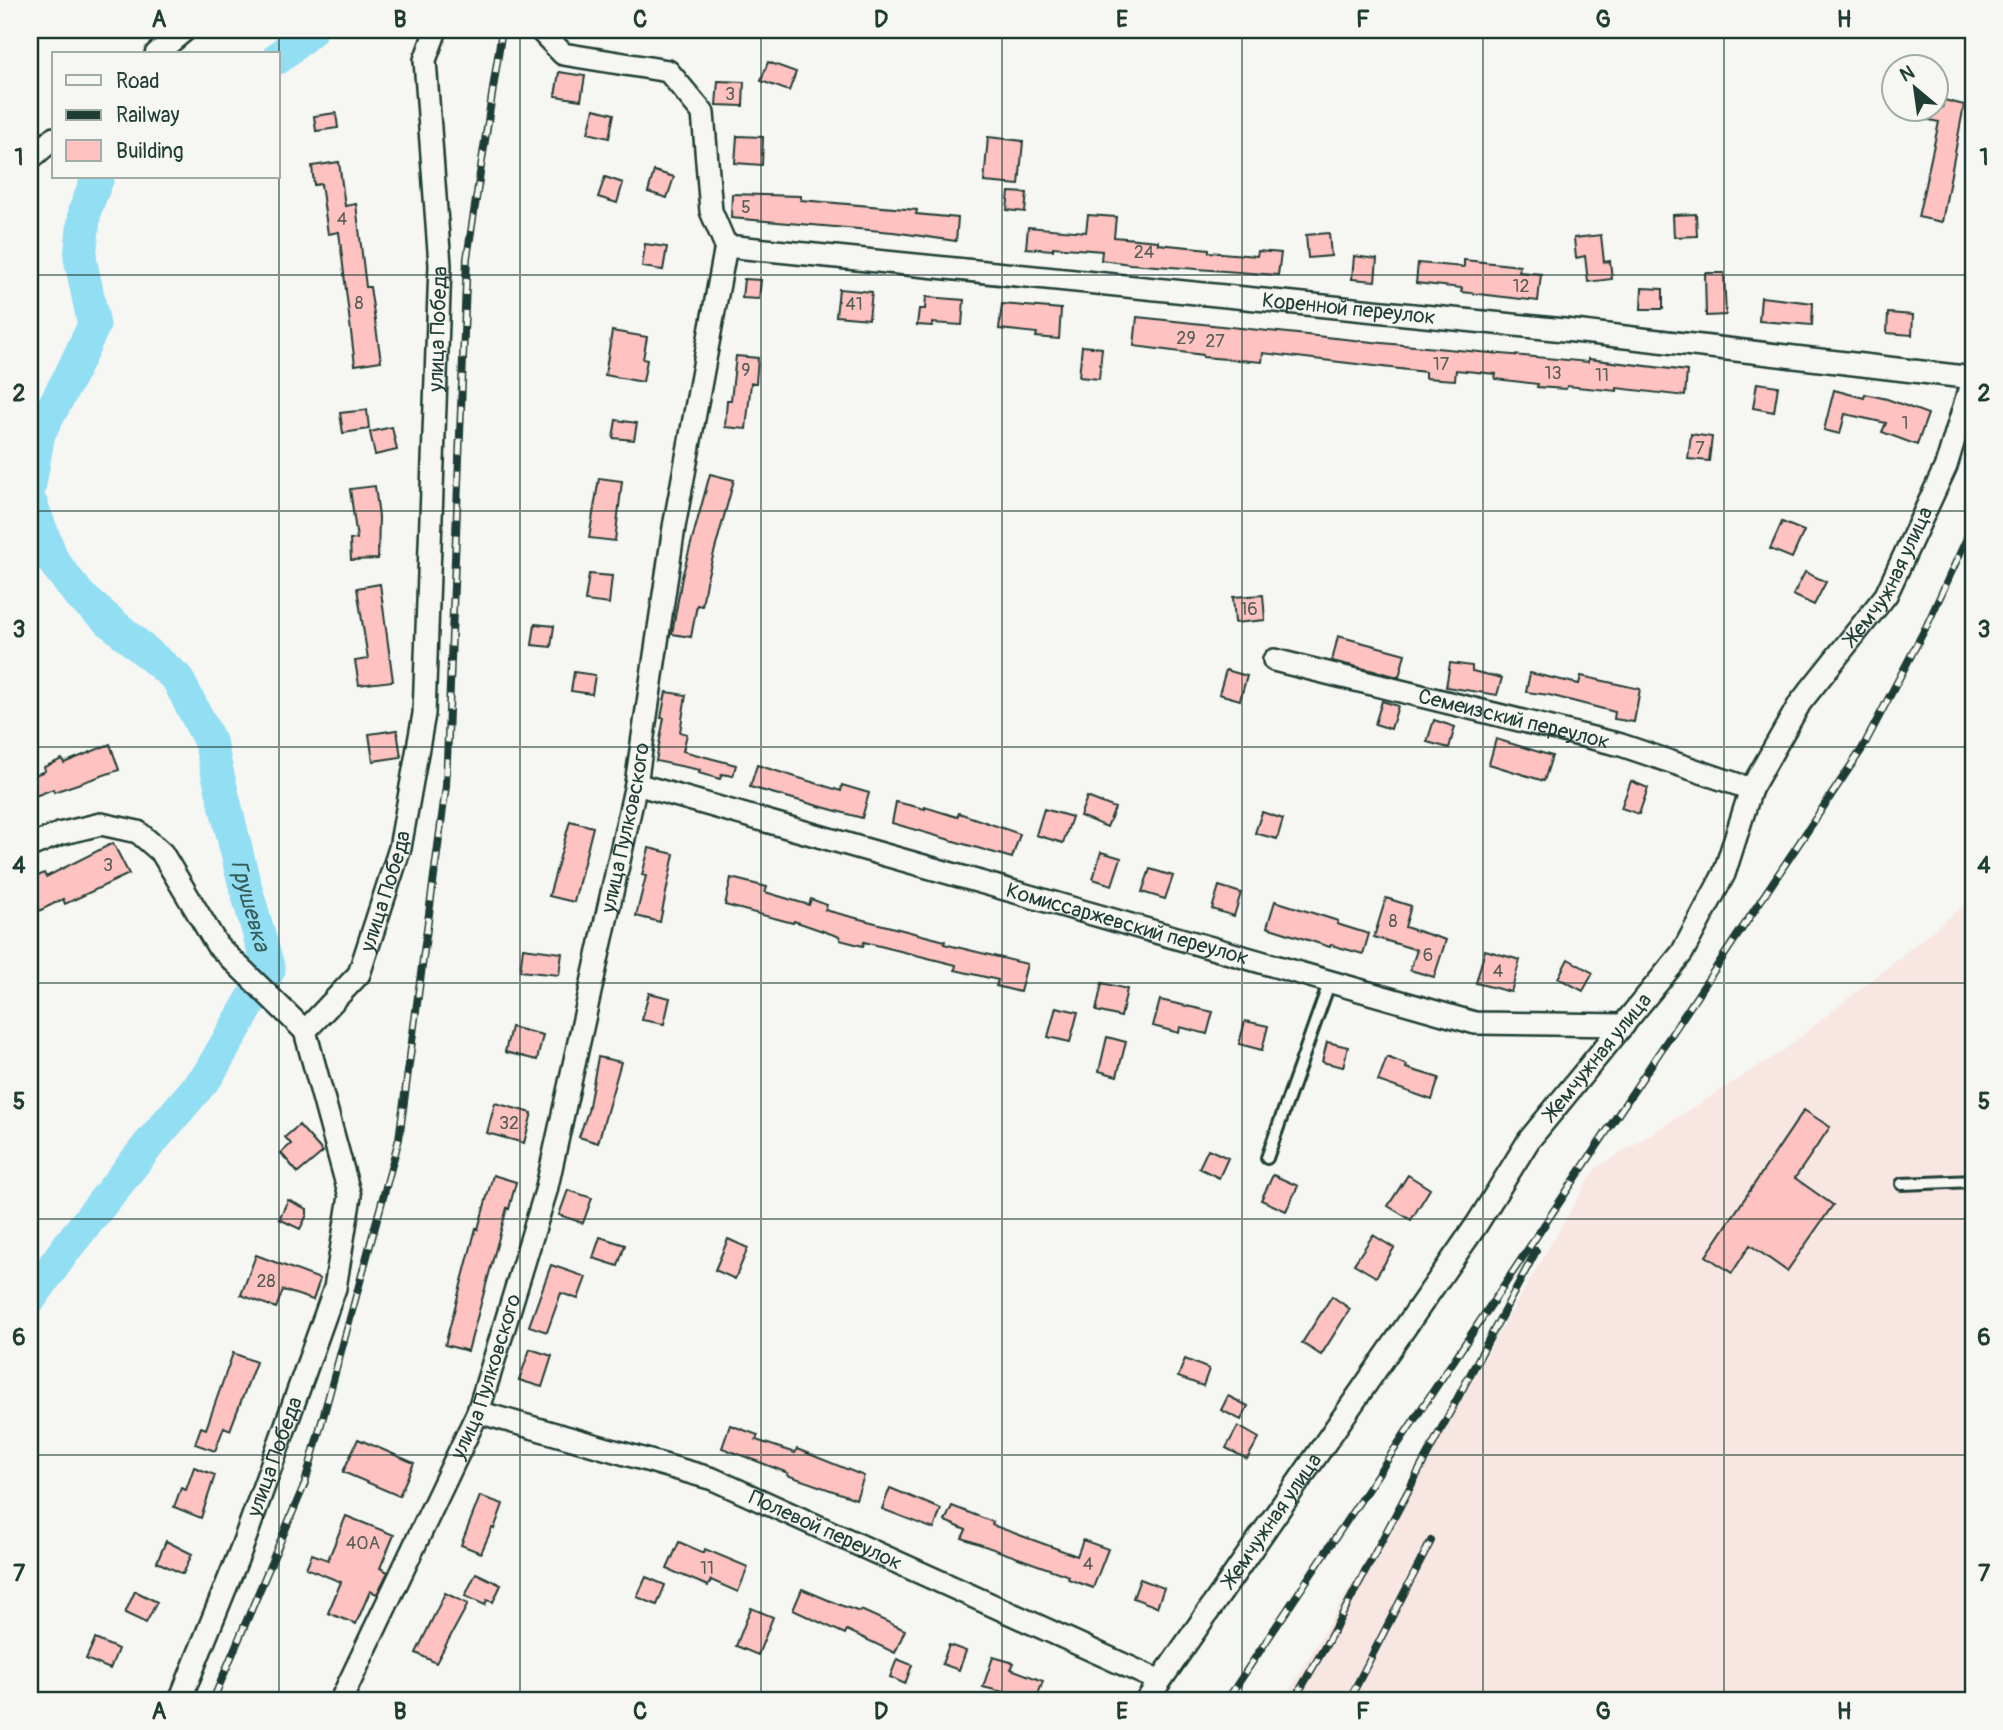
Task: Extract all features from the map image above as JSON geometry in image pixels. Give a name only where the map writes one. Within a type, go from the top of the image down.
[{"type":"street","points":[[158,52],[185,30]]},
{"type":"street","name":"улица Победа","points":[[180,1700],[242,1547],[335,1288],[350,1196],[305,1031],[359,974],[400,848],[424,714],[440,265],[425,60],[436,30]]},
{"type":"street","points":[[540,30],[563,54],[668,71],[703,113],[711,211],[726,246]]},
{"type":"street","points":[[30,159],[52,140]]},
{"type":"street","name":"Коренной переулок","points":[[726,246],[1574,331],[1973,377]]},
{"type":"street","name":"улица Пулковского","points":[[341,1700],[478,1412],[546,1191],[636,784],[674,527],[726,246]]},
{"type":"street","name":"Жемчужная улица","points":[[1147,1700],[1477,1224],[1529,1139],[1682,953],[1724,874],[1751,789],[1800,703],[1886,595],[1946,466],[1973,377]]},
{"type":"street","name":"Семеизский переулок","points":[[1274,660],[1621,745],[1751,789]]},
{"type":"street","name":"Комиссаржевский переулок","points":[[636,784],[1475,1023],[1624,1025]]},
{"type":"street","points":[[30,846],[59,834],[101,824],[138,832],[162,853],[217,945],[305,1031]]},
{"type":"street","name":"Полевой переулок","points":[[478,1412],[713,1479],[1160,1681]]},
{"type":"lane","points":[[1267,1158],[1330,982]]},
{"type":"lane","points":[[1902,1184],[1973,1181]]},
{"type":"shaded area","points":[[1973,898],[1973,1700],[1284,1700],[1595,1169],[1783,1051]]},
{"type":"building","points":[[768,62],[796,72],[789,91],[761,81]]},
{"type":"building","points":[[559,72],[585,76],[581,100],[555,96]]},
{"type":"building","points":[[718,81],[744,82],[743,106],[716,105]]},
{"type":"building","points":[[1951,102],[1964,105],[1942,222],[1918,217],[1939,122],[1951,122]]},
{"type":"building","points":[[594,109],[614,114],[609,138],[588,133]]},
{"type":"building","points":[[336,113],[338,128],[316,131],[314,116]]},
{"type":"building","points":[[737,136],[763,137],[762,165],[735,163]]},
{"type":"building","points":[[988,137],[1023,141],[1019,185],[984,182]]},
{"type":"building","points":[[339,162],[345,206],[356,204],[366,287],[370,287],[381,361],[355,365],[339,232],[328,234],[321,184],[314,185],[312,166]]},
{"type":"building","points":[[654,171],[674,177],[667,198],[648,192]]},
{"type":"building","points":[[605,177],[623,183],[617,203],[598,197]]},
{"type":"building","points":[[1009,192],[1027,193],[1025,212],[1007,210]]},
{"type":"building","points":[[732,194],[801,196],[801,200],[917,210],[916,214],[958,218],[956,241],[893,232],[731,218]]},
{"type":"building","points":[[1696,214],[1697,236],[1674,237],[1673,215]]},
{"type":"building","points":[[1088,215],[1116,217],[1114,237],[1209,249],[1209,252],[1257,256],[1258,251],[1281,253],[1278,275],[1130,264],[1101,260],[1102,251],[1026,248],[1028,227],[1086,232]]},
{"type":"building","points":[[1329,233],[1331,256],[1308,258],[1306,235]]},
{"type":"building","points":[[1601,235],[1604,262],[1610,261],[1612,279],[1588,282],[1585,256],[1576,258],[1574,238]]},
{"type":"building","points":[[645,244],[667,247],[663,270],[642,267]]},
{"type":"building","points":[[1354,256],[1377,259],[1375,281],[1352,279]]},
{"type":"building","points":[[1464,260],[1520,266],[1519,272],[1541,274],[1538,301],[1461,292],[1462,288],[1416,283],[1418,263],[1464,267]]},
{"type":"building","points":[[1705,273],[1724,273],[1726,315],[1706,316]]},
{"type":"building","points":[[744,279],[761,280],[759,299],[742,298]]},
{"type":"building","points":[[1642,288],[1663,289],[1663,309],[1641,309]]},
{"type":"building","points":[[839,289],[872,292],[869,319],[836,316]]},
{"type":"building","points":[[926,297],[964,300],[962,325],[917,325],[919,309],[925,309]]},
{"type":"building","points":[[1761,297],[1813,303],[1812,325],[1759,321]]},
{"type":"building","points":[[1002,304],[1061,309],[1059,339],[1036,337],[1037,333],[999,329]]},
{"type":"building","points":[[1888,313],[1913,315],[1912,335],[1887,333]]},
{"type":"building","points":[[1137,317],[1382,343],[1588,362],[1588,359],[1687,371],[1685,396],[1617,388],[1617,391],[1567,386],[1566,389],[1537,387],[1538,384],[1495,379],[1496,374],[1456,370],[1455,380],[1425,378],[1425,372],[1263,353],[1262,362],[1203,357],[1134,346]]},
{"type":"building","points":[[612,331],[647,337],[643,382],[605,375]]},
{"type":"building","points":[[1082,346],[1102,348],[1099,379],[1079,377]]},
{"type":"building","points":[[736,356],[758,358],[756,383],[751,383],[746,429],[725,427],[727,400],[731,400]]},
{"type":"building","points":[[1757,383],[1778,386],[1774,412],[1753,408]]},
{"type":"building","points":[[1834,390],[1864,398],[1865,394],[1887,399],[1928,414],[1917,445],[1882,432],[1886,423],[1845,414],[1840,434],[1824,430]]},
{"type":"building","points":[[367,410],[369,429],[343,433],[340,413]]},
{"type":"building","points":[[616,420],[637,423],[634,440],[613,438]]},
{"type":"building","points":[[392,427],[397,450],[375,455],[370,432]]},
{"type":"building","points":[[1691,434],[1712,437],[1709,461],[1688,459]]},
{"type":"building","points":[[710,474],[734,480],[702,606],[697,605],[691,637],[672,634],[682,577]]},
{"type":"building","points":[[599,478],[622,481],[615,541],[589,538]]},
{"type":"building","points":[[375,486],[379,517],[378,559],[351,560],[350,540],[357,539],[350,489]]},
{"type":"building","points":[[1782,522],[1804,531],[1792,558],[1770,549]]},
{"type":"building","points":[[1805,572],[1826,582],[1814,605],[1793,595]]},
{"type":"building","points":[[589,574],[612,576],[609,604],[585,601]]},
{"type":"building","points":[[380,584],[393,681],[359,685],[355,661],[368,659],[357,588]]},
{"type":"building","points":[[1263,595],[1265,620],[1235,623],[1233,597]]},
{"type":"building","points":[[535,624],[554,626],[551,647],[532,645]]},
{"type":"building","points":[[1338,636],[1405,654],[1399,677],[1332,661]]},
{"type":"building","points":[[1450,663],[1472,666],[1472,671],[1502,678],[1497,695],[1446,687]]},
{"type":"building","points":[[1226,670],[1247,676],[1240,700],[1219,694]]},
{"type":"building","points":[[574,672],[595,675],[592,694],[571,691]]},
{"type":"building","points":[[1530,673],[1579,684],[1581,676],[1640,689],[1634,722],[1614,719],[1615,712],[1549,695],[1526,692]]},
{"type":"building","points":[[666,692],[686,695],[680,732],[687,734],[683,751],[736,765],[733,776],[722,774],[720,779],[699,773],[700,770],[656,761]]},
{"type":"building","points":[[1382,701],[1398,706],[1391,729],[1375,724]]},
{"type":"building","points":[[1434,720],[1455,727],[1449,748],[1427,742]]},
{"type":"building","points":[[397,730],[401,757],[373,761],[369,734]]},
{"type":"building","points":[[1496,739],[1552,756],[1544,781],[1489,764]]},
{"type":"building","points":[[110,744],[119,770],[30,798],[30,777],[45,771],[44,767],[62,759],[64,763]]},
{"type":"building","points":[[757,765],[841,791],[842,785],[869,793],[862,818],[750,787]]},
{"type":"building","points":[[1631,781],[1648,788],[1639,814],[1621,808]]},
{"type":"building","points":[[1087,797],[1115,808],[1107,827],[1080,816]]},
{"type":"building","points":[[896,802],[957,817],[959,813],[1020,834],[1012,858],[892,823]]},
{"type":"building","points":[[1044,809],[1072,817],[1063,843],[1036,835]]},
{"type":"building","points":[[1262,812],[1283,819],[1277,839],[1255,833]]},
{"type":"building","points":[[570,821],[593,827],[574,902],[549,896]]},
{"type":"building","points":[[113,843],[129,874],[65,904],[63,899],[39,911],[30,894],[30,880],[44,873],[46,877]]},
{"type":"building","points":[[649,848],[674,854],[660,922],[636,916],[646,876],[642,875]]},
{"type":"building","points":[[1101,852],[1121,858],[1112,885],[1093,879]]},
{"type":"building","points":[[1150,869],[1173,876],[1165,899],[1142,892]]},
{"type":"building","points":[[731,878],[767,887],[765,892],[809,905],[811,899],[827,905],[825,910],[945,941],[944,944],[1027,964],[1020,992],[996,986],[998,980],[955,970],[956,965],[864,942],[863,946],[840,940],[840,937],[794,921],[793,923],[725,905]]},
{"type":"building","points":[[1219,886],[1241,893],[1234,916],[1212,909]]},
{"type":"building","points":[[1386,898],[1411,906],[1405,927],[1446,940],[1434,977],[1410,970],[1417,950],[1374,937]]},
{"type":"building","points":[[1275,901],[1369,934],[1363,954],[1331,945],[1330,947],[1267,927]]},
{"type":"building","points":[[523,948],[562,953],[559,975],[520,971]]},
{"type":"building","points":[[1485,950],[1520,960],[1511,992],[1476,983]]},
{"type":"building","points":[[1568,959],[1593,973],[1583,991],[1558,978]]},
{"type":"building","points":[[1102,983],[1127,989],[1121,1017],[1096,1011]]},
{"type":"building","points":[[649,993],[670,998],[664,1024],[642,1020]]},
{"type":"building","points":[[1160,1000],[1213,1012],[1207,1034],[1180,1027],[1179,1033],[1153,1026]]},
{"type":"building","points":[[1056,1007],[1078,1012],[1070,1042],[1048,1037]]},
{"type":"building","points":[[1245,1021],[1268,1026],[1262,1050],[1239,1044]]},
{"type":"building","points":[[511,1027],[543,1035],[537,1060],[505,1052]]},
{"type":"building","points":[[1107,1037],[1126,1042],[1117,1076],[1099,1071]]},
{"type":"building","points":[[1327,1042],[1348,1047],[1343,1067],[1322,1062]]},
{"type":"building","points":[[598,1057],[621,1062],[598,1143],[579,1137],[588,1111]]},
{"type":"building","points":[[1387,1057],[1407,1065],[1406,1068],[1439,1078],[1432,1100],[1378,1081]]},
{"type":"building","points":[[495,1103],[532,1113],[524,1143],[487,1133]]},
{"type":"building","points":[[1804,1110],[1830,1127],[1795,1178],[1833,1205],[1787,1271],[1750,1245],[1732,1273],[1706,1256]]},
{"type":"building","points":[[299,1125],[323,1152],[298,1173],[281,1153],[291,1144],[285,1137]]},
{"type":"building","points":[[1208,1149],[1228,1158],[1219,1178],[1199,1168]]},
{"type":"building","points":[[493,1175],[516,1182],[468,1351],[445,1345]]},
{"type":"building","points":[[1273,1175],[1298,1186],[1286,1211],[1261,1200]]},
{"type":"building","points":[[1408,1175],[1430,1189],[1411,1220],[1388,1206]]},
{"type":"building","points":[[568,1190],[592,1198],[583,1223],[559,1215]]},
{"type":"building","points":[[288,1200],[307,1209],[300,1229],[279,1219]]},
{"type":"building","points":[[1373,1235],[1394,1248],[1376,1277],[1354,1264]]},
{"type":"building","points":[[600,1237],[625,1245],[618,1266],[593,1258]]},
{"type":"building","points":[[728,1239],[748,1248],[735,1279],[715,1270]]},
{"type":"building","points":[[256,1255],[320,1279],[313,1300],[283,1290],[276,1308],[241,1295]]},
{"type":"building","points":[[551,1265],[586,1277],[578,1299],[561,1293],[547,1332],[529,1326]]},
{"type":"building","points":[[1332,1296],[1350,1309],[1321,1355],[1302,1343]]},
{"type":"building","points":[[530,1349],[552,1356],[542,1387],[519,1380]]},
{"type":"building","points":[[233,1353],[256,1362],[230,1430],[224,1427],[215,1451],[195,1444],[201,1427],[206,1429]]},
{"type":"building","points":[[1185,1359],[1209,1369],[1203,1386],[1178,1377]]},
{"type":"building","points":[[1228,1396],[1248,1406],[1241,1420],[1221,1410]]},
{"type":"building","points":[[730,1425],[758,1435],[756,1440],[795,1453],[797,1449],[864,1476],[856,1499],[787,1475],[788,1473],[722,1448]]},
{"type":"building","points":[[1238,1426],[1259,1438],[1247,1459],[1226,1448]]},
{"type":"building","points":[[358,1439],[414,1463],[399,1496],[343,1472]]},
{"type":"building","points":[[194,1467],[215,1475],[201,1518],[174,1507],[181,1488],[186,1490]]},
{"type":"building","points":[[890,1488],[941,1509],[934,1529],[882,1509]]},
{"type":"building","points":[[480,1496],[503,1504],[481,1553],[461,1545]]},
{"type":"building","points":[[952,1506],[993,1522],[992,1525],[1077,1556],[1083,1540],[1108,1549],[1093,1588],[1068,1579],[1069,1576],[962,1538],[966,1530],[945,1521]]},
{"type":"building","points":[[346,1516],[394,1535],[380,1568],[388,1572],[377,1594],[370,1591],[356,1624],[328,1613],[341,1582],[306,1568],[312,1554],[328,1560]]},
{"type":"building","points":[[166,1541],[192,1554],[183,1574],[157,1562]]},
{"type":"building","points":[[679,1542],[704,1553],[705,1549],[748,1567],[738,1592],[711,1580],[708,1586],[667,1569]]},
{"type":"building","points":[[476,1573],[501,1585],[493,1602],[487,1600],[485,1605],[465,1596]]},
{"type":"building","points":[[646,1577],[665,1585],[657,1605],[637,1597]]},
{"type":"building","points":[[1140,1579],[1164,1588],[1157,1607],[1133,1598]]},
{"type":"building","points":[[802,1589],[840,1605],[860,1612],[861,1610],[905,1630],[895,1653],[847,1630],[845,1634],[793,1610]]},
{"type":"building","points":[[135,1591],[157,1602],[146,1623],[125,1613]]},
{"type":"building","points":[[445,1593],[468,1604],[436,1663],[416,1653]]},
{"type":"building","points":[[751,1608],[773,1617],[758,1655],[736,1646]]},
{"type":"building","points":[[95,1639],[118,1649],[110,1669],[86,1659]]},
{"type":"building","points":[[949,1645],[966,1651],[959,1670],[942,1664]]},
{"type":"building","points":[[993,1657],[1014,1663],[1011,1669],[1043,1681],[1036,1700],[1019,1700],[1010,1697],[1011,1694],[983,1687]]},
{"type":"building","points":[[897,1659],[912,1665],[905,1684],[890,1677]]},
{"type":"waterway","name":"Грушевка","points":[[280,56],[311,30]]},
{"type":"waterway","name":"Грушевка","points":[[30,484],[39,433],[94,325],[80,258],[85,210],[98,178]]},
{"type":"waterway","name":"Грушевка","points":[[30,501],[53,561],[80,596],[177,678],[210,742],[243,878],[269,970],[208,1075],[67,1247],[30,1299]]},
{"type":"railway","points":[[213,1700],[305,1483],[399,1139],[446,786],[467,258],[502,30]]},
{"type":"railway","points":[[1227,1700],[1862,749],[1927,625],[1973,525]]},
{"type":"railway","points":[[1294,1700],[1536,1251]]},
{"type":"railway","points":[[1349,1700],[1431,1541]]}]
